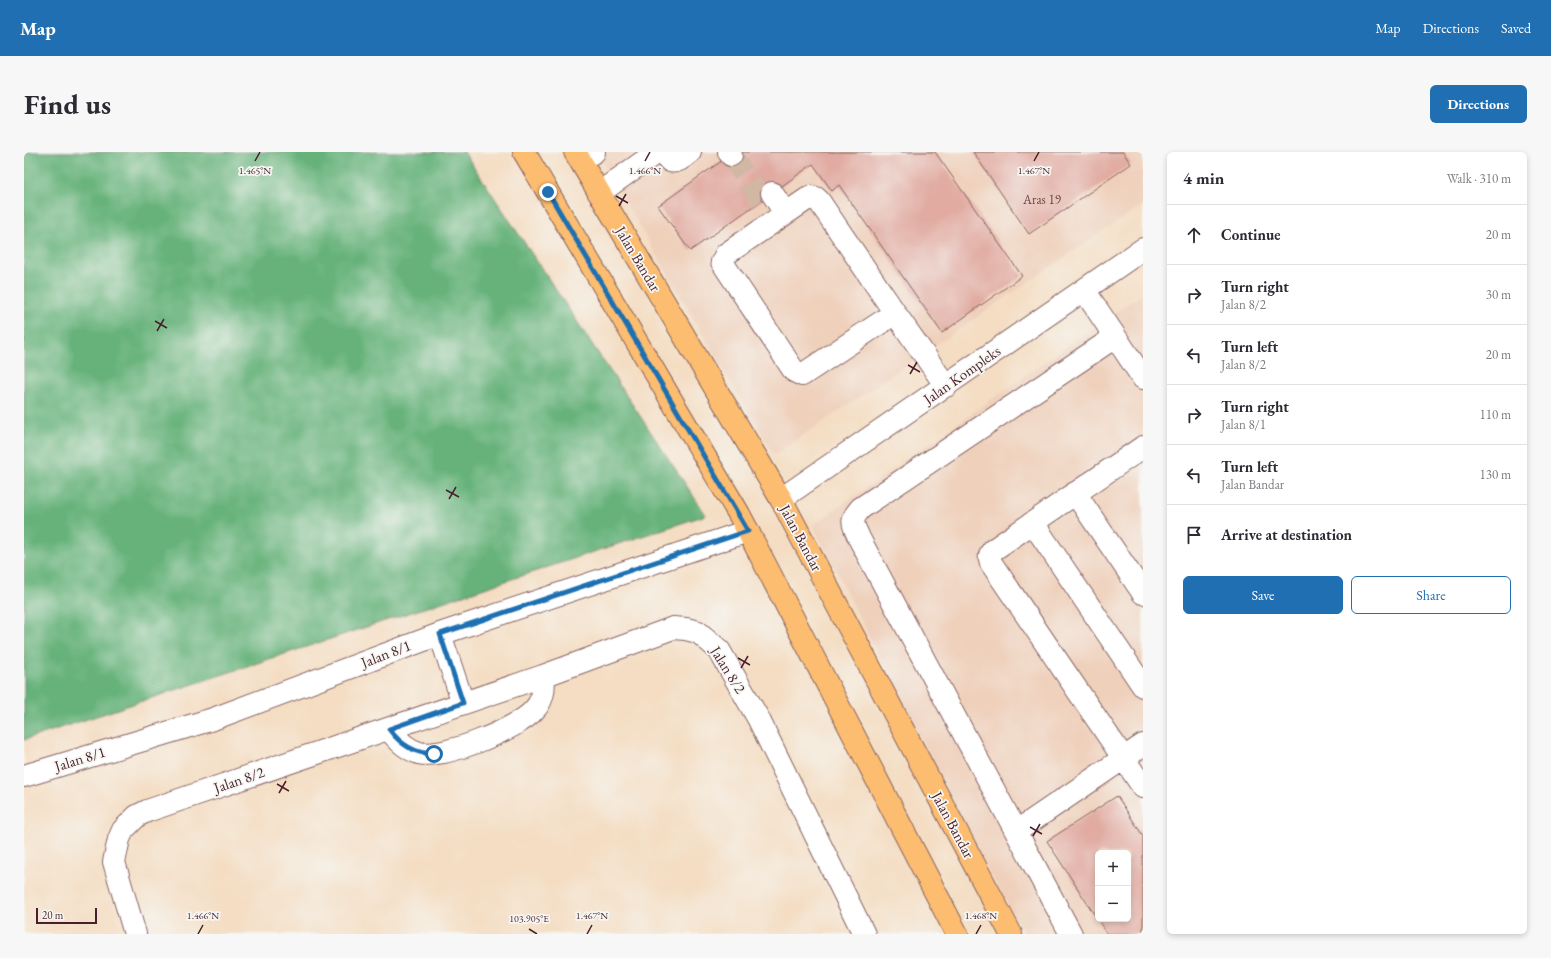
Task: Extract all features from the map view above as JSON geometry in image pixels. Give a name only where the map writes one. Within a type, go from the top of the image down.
[{"type":"main road","points":[[524,152],[748,531],[957,934]]},
{"type":"main road","name":"Jalan Bandar","points":[[583,155],[599,193],[781,500],[1011,934]]},
{"type":"street","points":[[599,193],[657,152]]},
{"type":"street","points":[[662,152],[670,161],[674,162],[690,152]]},
{"type":"street","points":[[767,197],[780,217]]},
{"type":"street","points":[[895,313],[802,375],[794,371],[722,262],[726,254],[780,217],[807,199],[811,197],[816,198],[946,386]]},
{"type":"street","name":"Jalan Kompleks","points":[[781,500],[1143,250]]},
{"type":"street","points":[[1084,290],[1143,378]]},
{"type":"street","points":[[1071,934],[864,547],[852,520],[853,516],[861,508],[1115,337]]},
{"type":"street","points":[[1143,447],[993,550],[989,558],[1143,788]]},
{"type":"street","points":[[1075,493],[1143,593]]},
{"type":"street","points":[[1033,523],[1143,686]]},
{"type":"street","name":"Jalan 8/1","points":[[24,776],[213,719],[440,634],[748,531]]},
{"type":"street","name":"Jalan 8/2","points":[[135,934],[114,862],[118,839],[130,822],[147,811],[543,676],[673,628],[698,632],[719,650],[758,718],[864,934]]},
{"type":"street","points":[[440,634],[463,703]]},
{"type":"street","points":[[389,729],[403,744],[420,753],[434,754],[449,751],[508,729],[525,719],[534,710],[541,698],[544,689],[543,676]]},
{"type":"street","points":[[1017,831],[1143,745]]},
{"type":"shaded area","points":[[596,152],[1143,152],[1143,204],[774,455]]},
{"type":"shaded area","points":[[1143,293],[1143,934],[1025,934],[983,862],[813,525]]},
{"type":"green space","points":[[24,152],[464,152],[706,515],[24,740]]},
{"type":"building","points":[[734,152],[935,152],[1022,276],[942,333],[839,185],[832,191],[813,164],[690,251],[658,206]]},
{"type":"building","points":[[973,152],[1123,152],[1131,164],[1029,234]]},
{"type":"building","points":[[1117,796],[1143,836],[1143,934],[1107,934],[1099,922],[1131,922],[1131,850],[1095,850],[1095,915],[1047,841]]},
{"type":"tunnel","points":[[731,155],[762,201]]},
{"type":"route","points":[[434,754],[420,753],[408,748],[396,739],[389,729],[463,703],[440,634],[748,531],[548,192]]}]
